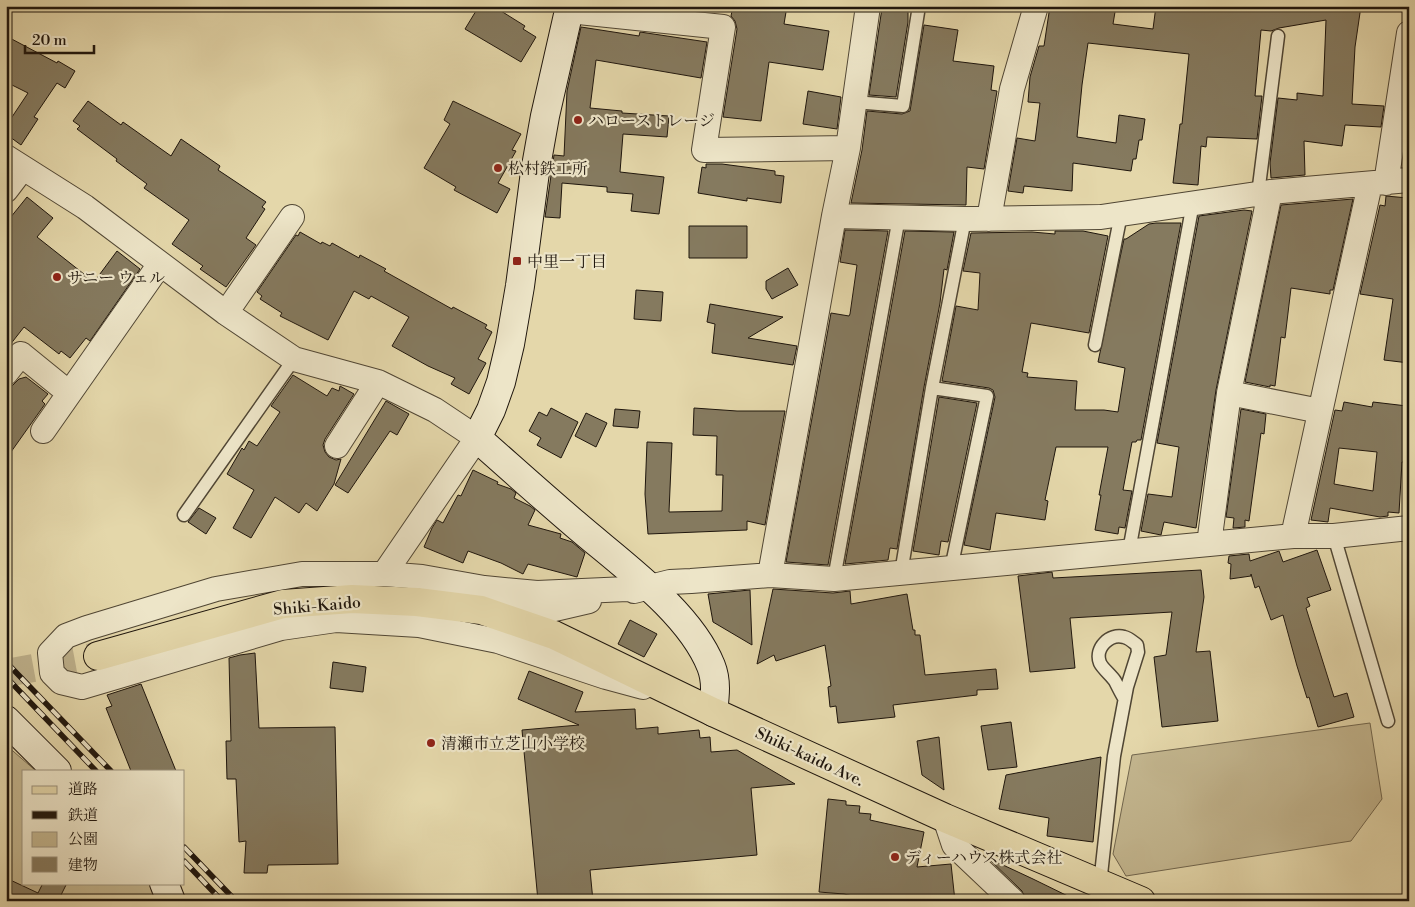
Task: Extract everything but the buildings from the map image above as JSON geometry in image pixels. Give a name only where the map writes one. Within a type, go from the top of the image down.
[{"type":"main road","name":"Shiki-Kaido","points":[[98,656],[283,604],[352,599],[418,602],[481,610]]},
{"type":"main road","name":"Shiki-kaido Ave.","points":[[481,610],[554,634],[713,712],[945,818],[1140,901]]},
{"type":"street","points":[[770,575],[834,216],[848,148],[868,6]]},
{"type":"street","points":[[990,219],[1012,89],[1036,6]]},
{"type":"street","points":[[384,574],[477,438],[491,410],[501,382],[520,286],[535,172],[545,116],[570,8],[723,27],[704,150],[848,148]]},
{"type":"street","points":[[1293,536],[1320,411],[1388,183],[1409,34]]},
{"type":"street","points":[[6,190],[14,163],[86,207],[226,313],[294,359],[378,382],[435,410],[477,438],[650,588],[692,631],[712,667],[716,690],[713,712]]},
{"type":"street","points":[[834,216],[964,219],[1101,217],[1264,193],[1388,183]]},
{"type":"street","points":[[1209,544],[1229,393],[1264,193]]},
{"type":"street","points":[[226,313],[292,217]]},
{"type":"street","points":[[43,431],[160,264]]},
{"type":"street","points":[[6,372],[21,354],[70,393]]},
{"type":"street","points":[[337,446],[378,382]]},
{"type":"street","points":[[1229,393],[1320,411]]},
{"type":"street","points":[[481,610],[546,611],[670,582],[770,575],[834,579],[1293,536],[1334,536],[1408,525]]},
{"type":"street","points":[[650,588],[537,593],[484,588],[422,577],[384,574],[302,574],[216,588],[66,636],[50,653],[52,673],[61,682],[82,687],[281,628],[336,620],[419,625],[498,641],[606,677],[686,699]]},
{"type":"street","points":[[6,720],[56,770]]},
{"type":"street","points":[[945,818],[954,845],[1013,901]]},
{"type":"street","points":[[164,884],[171,901]]},
{"type":"lane","points":[[854,102],[902,106],[919,6]]},
{"type":"lane","points":[[1264,193],[1278,36]]},
{"type":"lane","points":[[1130,551],[1193,203]]},
{"type":"lane","points":[[1095,344],[1120,214]]},
{"type":"lane","points":[[834,579],[899,217]]},
{"type":"lane","points":[[900,573],[964,219]]},
{"type":"lane","points":[[184,515],[294,359]]},
{"type":"lane","points":[[932,388],[987,396],[951,569]]},
{"type":"lane","points":[[1334,536],[1388,721]]},
{"type":"lane","points":[[1100,884],[1114,756],[1126,687],[1138,652],[1137,645],[1123,636],[1112,637],[1104,642],[1100,650],[1100,662],[1124,698]]},
{"type":"green space","points":[[1370,723],[1382,799],[1351,841],[1126,876],[1113,854],[1132,755]]},
{"type":"green space","points":[[6,745],[35,770],[22,770],[22,884],[153,884],[159,901],[6,901]]},
{"type":"tunnel","points":[[6,673],[98,656]]},
{"type":"railway","points":[[6,662],[110,770]]},
{"type":"railway","points":[[6,677],[95,770]]},
{"type":"railway","points":[[185,848],[236,901]]},
{"type":"railway","points":[[185,862],[222,901]]},
{"type":"place","name":"ハローストレージ","points":[[578,120]]},
{"type":"place","name":"松村鉄工所","points":[[498,168]]},
{"type":"place","name":"中里一丁目","points":[[517,261]]},
{"type":"place","name":"サニー ウェル","points":[[57,277]]},
{"type":"place","name":"清瀬市立芝山小学校","points":[[431,743]]},
{"type":"place","name":"ディーハウス株式会社","points":[[895,857]]}]
